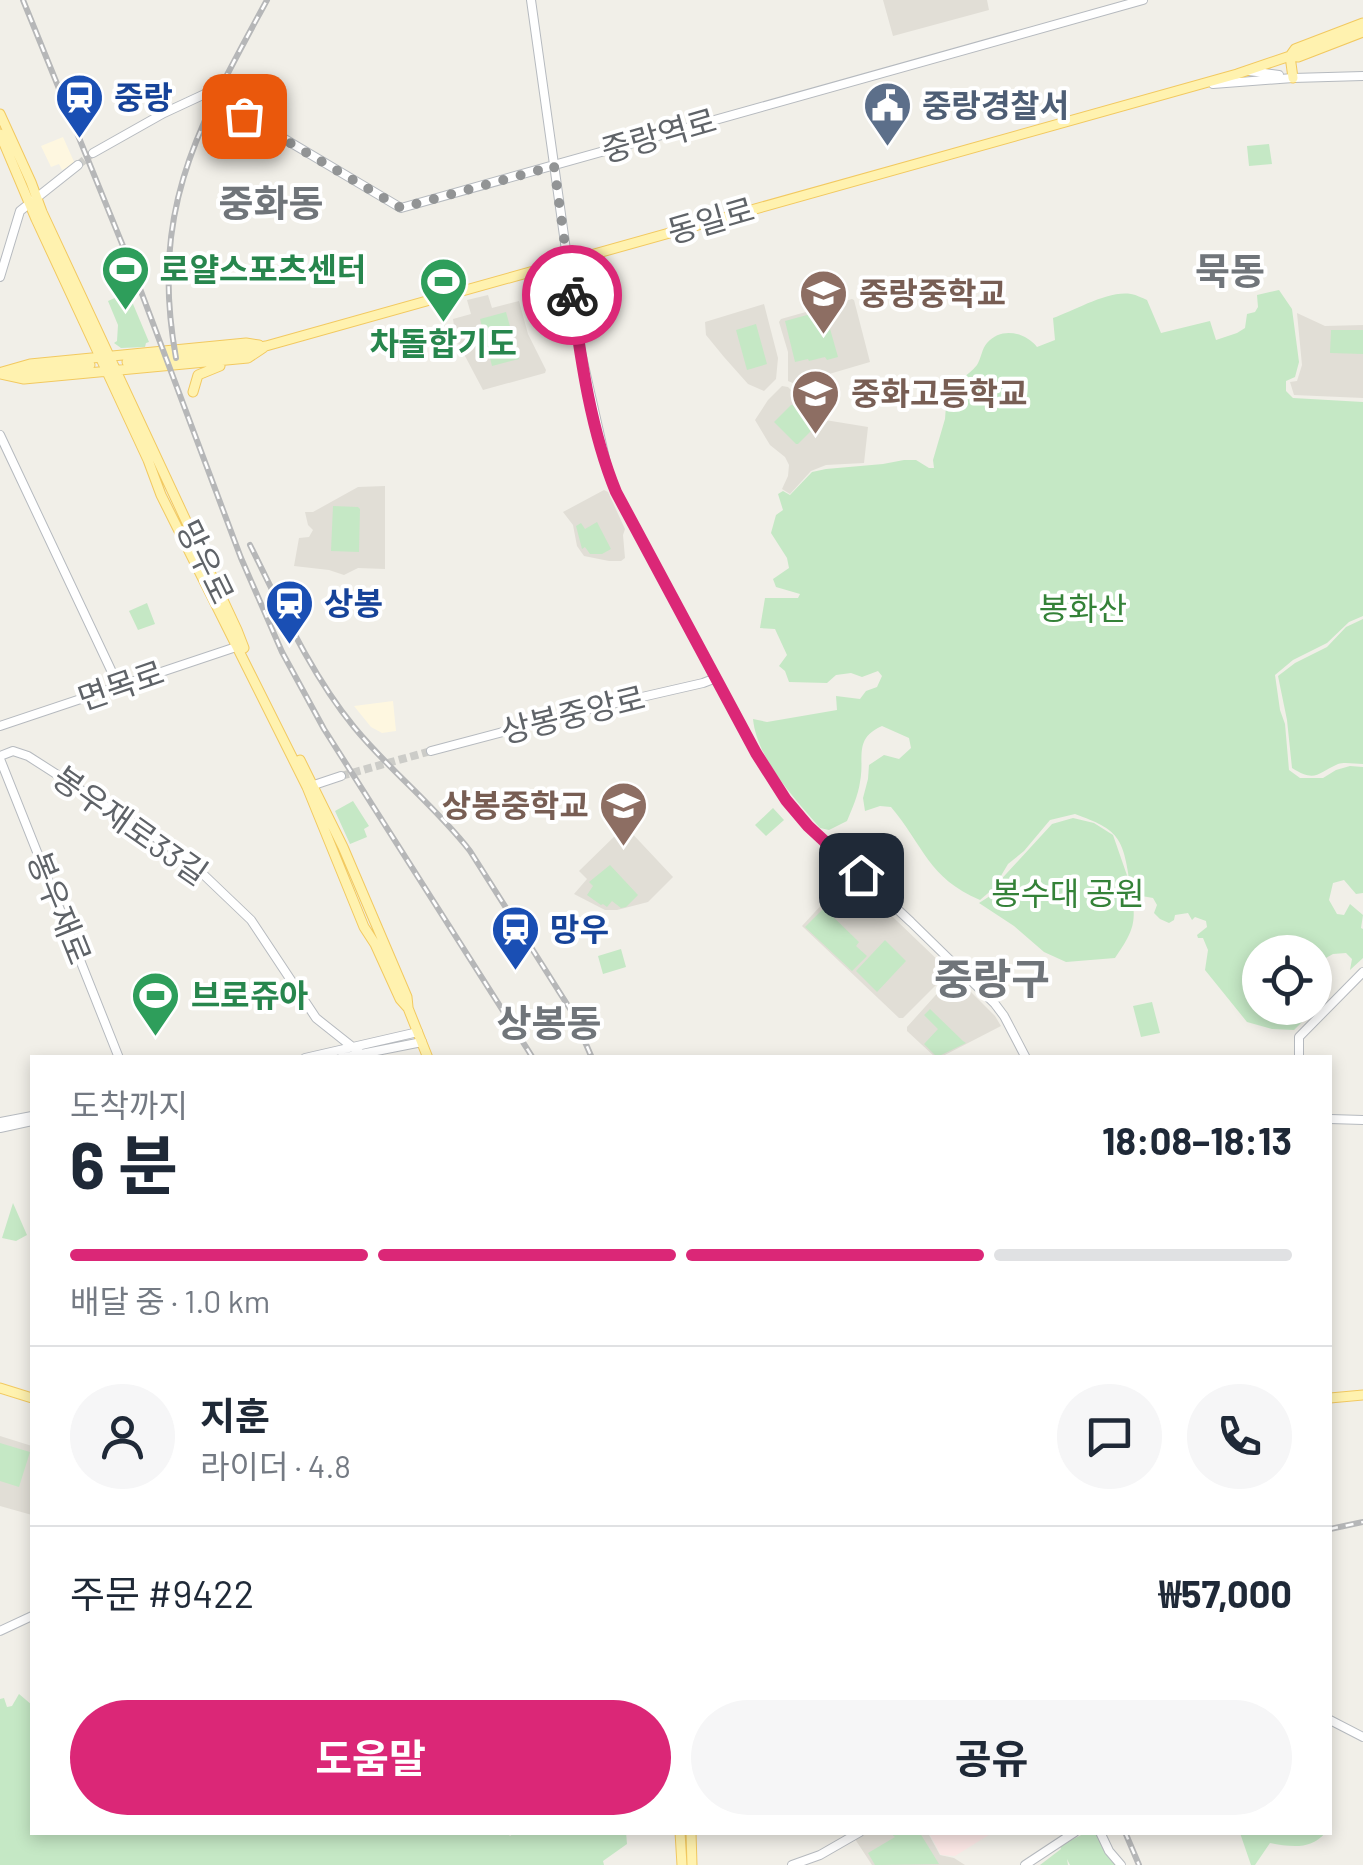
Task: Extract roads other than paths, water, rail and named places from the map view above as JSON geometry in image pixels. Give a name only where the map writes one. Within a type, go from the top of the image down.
[{"type":"main road","name":"동일로","points":[[266,346],[1290,56],[1298,57],[1363,23]]},
{"type":"main road","name":"동일로","points":[[1310,48],[1363,32]]},
{"type":"main road","points":[[1290,56],[1293,78]]},
{"type":"main road","points":[[0,114],[33,200],[36,219],[96,362],[111,371],[128,362],[246,344],[266,346]]},
{"type":"main road","points":[[0,134],[33,200]]},
{"type":"main road","points":[[192,392],[200,373],[239,363],[266,346]]},
{"type":"main road","points":[[0,373],[24,379],[96,362],[248,358]]},
{"type":"main road","name":"망우로","points":[[96,362],[111,371],[237,630],[239,646],[343,847],[407,997],[408,1008]]},
{"type":"main road","name":"망우로","points":[[310,786],[358,912],[408,1008],[427,1055]]},
{"type":"main road","points":[[0,1388],[30,1397]]},
{"type":"main road","points":[[1332,1398],[1363,1396]]},
{"type":"main road","points":[[680,1835],[682,1865]]},
{"type":"main road","points":[[691,1835],[692,1865]]},
{"type":"street","points":[[531,0],[581,354],[608,472],[623,505],[756,753],[797,813],[995,1004],[1024,1055]]},
{"type":"street","points":[[531,0],[534,53],[540,68]]},
{"type":"street","name":"중랑역로","points":[[93,153],[207,93],[401,208],[1143,0]]},
{"type":"street","points":[[1248,71],[1293,78]]},
{"type":"street","points":[[1195,85],[1363,76]]},
{"type":"street","points":[[0,277],[20,210],[78,164]]},
{"type":"street","points":[[0,435],[119,687]]},
{"type":"street","name":"면목로","points":[[0,726],[239,646]]},
{"type":"street","name":"상봉중앙로","points":[[430,751],[716,678]]},
{"type":"street","name":"봉우재로33길","points":[[0,757],[12,751],[28,756],[184,856],[251,920],[310,1012],[356,1050]]},
{"type":"street","name":"봉우재로","points":[[0,757],[118,1055]]},
{"type":"street","points":[[310,786],[342,776]]},
{"type":"street","points":[[1299,1055],[1299,1037],[1363,972]]},
{"type":"street","points":[[324,1055],[420,1037]]},
{"type":"street","points":[[346,1055],[356,1050]]},
{"type":"street","points":[[0,1125],[30,1118]]},
{"type":"street","points":[[1332,1119],[1363,1120]]},
{"type":"street","points":[[0,1631],[30,1617]]},
{"type":"street","points":[[1332,1721],[1363,1737]]},
{"type":"street","points":[[792,1865],[820,1856],[855,1835]]},
{"type":"street","points":[[1025,1865],[1070,1835]]},
{"type":"street","points":[[1101,1835],[1121,1865]]},
{"type":"tunnel","points":[[78,165],[93,153]]},
{"type":"tunnel","points":[[341,776],[431,751]]},
{"type":"railway","points":[[23,0],[136,278],[241,558],[282,652],[324,729],[531,1055]]},
{"type":"railway","points":[[176,358],[169,305],[169,256],[175,212],[201,129],[267,0]]},
{"type":"railway","points":[[250,545],[297,639],[338,706],[470,851],[572,1012],[591,1055]]},
{"type":"railway","points":[[1332,1529],[1363,1522]]},
{"type":"railway","points":[[1126,1835],[1139,1865]]},
{"type":"place","name":"중랑","points":[[79,140]]},
{"type":"place","name":"중랑경찰서","points":[[887,148]]},
{"type":"place","name":"로얄스포츠센터","points":[[125,312]]},
{"type":"place","name":"차돌합기도","points":[[443,324]]},
{"type":"place","name":"중랑중학교","points":[[824,336]]},
{"type":"place","name":"중화고등학교","points":[[816,436]]},
{"type":"place","name":"상봉","points":[[289,646]]},
{"type":"place","name":"상봉중학교","points":[[624,848]]},
{"type":"place","name":"망우","points":[[515,972]]},
{"type":"place","name":"브로쥬아","points":[[156,1038]]},
{"type":"district","name":"중화동","points":[[271,204]]},
{"type":"district","name":"묵동","points":[[1230,272]]},
{"type":"district","name":"중랑구","points":[[992,979]]},
{"type":"district","name":"상봉동","points":[[549,1024]]},
{"type":"park label","name":"봉화산","points":[[1083,609]]},
{"type":"park label","name":"봉수대 공원","points":[[1068,894]]}]
